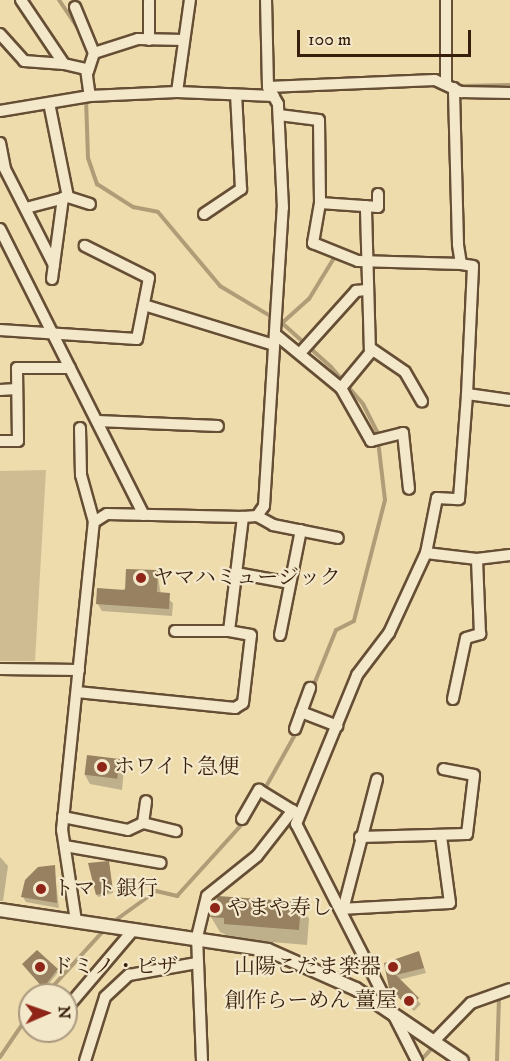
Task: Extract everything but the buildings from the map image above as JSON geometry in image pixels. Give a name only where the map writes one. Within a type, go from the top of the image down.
[{"type":"street","points":[[21,0],[64,64]]},
{"type":"street","points":[[177,92],[190,0]]},
{"type":"street","points":[[257,516],[264,506],[283,208],[279,115],[271,92],[266,0]]},
{"type":"street","points":[[446,0],[457,263]]},
{"type":"street","points":[[149,1],[149,40]]},
{"type":"street","points":[[75,7],[94,53]]},
{"type":"street","points":[[0,34],[24,61],[64,64],[85,70]]},
{"type":"street","points":[[87,97],[85,70],[94,53],[149,40],[184,40]]},
{"type":"street","points":[[0,111],[87,97],[177,92],[236,95],[450,86],[510,93]]},
{"type":"street","points":[[204,214],[242,189],[236,95]]},
{"type":"street","points":[[49,103],[65,197],[52,279]]},
{"type":"street","points":[[202,1061],[197,937],[207,896],[257,856],[296,812],[337,726],[357,675],[389,633],[426,553],[437,498],[459,499],[473,266],[457,263],[365,263],[313,243],[320,203],[319,120],[279,115]]},
{"type":"street","points":[[0,143],[5,169],[54,265]]},
{"type":"street","points":[[320,203],[378,207],[378,194]]},
{"type":"street","points":[[26,208],[65,197],[90,204]]},
{"type":"street","points":[[344,385],[370,348],[365,263],[366,206]]},
{"type":"street","points":[[0,229],[144,515]]},
{"type":"street","points":[[0,330],[137,339],[149,278],[85,246]]},
{"type":"street","points":[[305,348],[356,291],[366,290]]},
{"type":"street","points":[[144,305],[305,348],[344,385],[378,443],[403,433],[410,489]]},
{"type":"street","points":[[370,348],[405,372],[423,400]]},
{"type":"street","points":[[0,441],[18,441],[17,368],[70,368]]},
{"type":"street","points":[[0,390],[17,389]]},
{"type":"street","points":[[467,394],[510,400]]},
{"type":"street","points":[[97,421],[218,426]]},
{"type":"street","points":[[76,921],[63,817],[94,522],[81,475],[80,428]]},
{"type":"street","points":[[94,522],[106,514],[257,516],[301,530],[338,538]]},
{"type":"street","points":[[229,631],[243,517]]},
{"type":"street","points":[[280,635],[301,530]]},
{"type":"street","points":[[426,553],[477,559],[510,555]]},
{"type":"street","points":[[453,699],[466,638],[480,634],[477,559]]},
{"type":"street","points":[[236,573],[290,583]]},
{"type":"street","points":[[77,692],[235,708],[243,703],[251,635],[229,631],[175,631]]},
{"type":"street","points":[[0,669],[79,670]]},
{"type":"street","points":[[295,729],[304,714],[310,688]]},
{"type":"street","points":[[304,714],[337,726]]},
{"type":"street","points":[[360,837],[467,834],[474,775],[444,769]]},
{"type":"street","points":[[342,908],[377,779]]},
{"type":"street","points":[[242,819],[263,792],[296,812]]},
{"type":"street","points":[[143,823],[146,801]]},
{"type":"street","points":[[296,812],[296,824],[342,908],[415,1060]]},
{"type":"street","points":[[63,817],[128,830],[143,823],[176,831]]},
{"type":"street","points":[[342,908],[450,903],[441,836]]},
{"type":"street","points":[[65,846],[160,863]]},
{"type":"street","points":[[0,910],[197,937],[278,953],[393,1011],[462,1061]]},
{"type":"street","points":[[78,995],[134,928]]},
{"type":"street","points":[[85,1061],[105,997],[129,975],[198,963]]},
{"type":"street","points":[[434,1041],[471,1003],[510,989]]},
{"type":"shaded area","points":[[46,470],[35,661],[0,661],[0,471]]},
{"type":"waterway","points":[[59,0],[78,28]]},
{"type":"waterway","points":[[461,86],[510,85]]},
{"type":"waterway","points":[[450,93],[454,262]]},
{"type":"waterway","points":[[86,98],[88,158],[97,184],[133,207],[158,212],[220,286],[282,323],[331,367],[363,404],[377,432],[385,500],[354,621],[336,630],[313,687]]},
{"type":"waterway","points":[[282,323],[309,299],[334,258],[342,259]]},
{"type":"waterway","points":[[263,792],[306,715]]},
{"type":"waterway","points":[[113,922],[156,891],[177,896],[245,821]]},
{"type":"waterway","points":[[56,983],[105,929]]},
{"type":"waterway","points":[[497,1061],[499,996]]},
{"type":"waterway","points":[[0,1057],[18,1031]]},
{"type":"waterway","points":[[423,1058],[431,1049]]},
{"type":"place","name":"ヤマハミュージック","points":[[141,578]]},
{"type":"place","name":"ホワイト急便","points":[[102,767]]},
{"type":"place","name":"トマト銀行","points":[[41,889]]},
{"type":"place","name":"やまや寿し","points":[[215,908]]},
{"type":"place","name":"ドミノ・ピザ","points":[[40,967]]},
{"type":"place","name":"山陽こだま楽器","points":[[393,967]]},
{"type":"place","name":"創作らーめん 薑屋","points":[[409,1001]]}]
